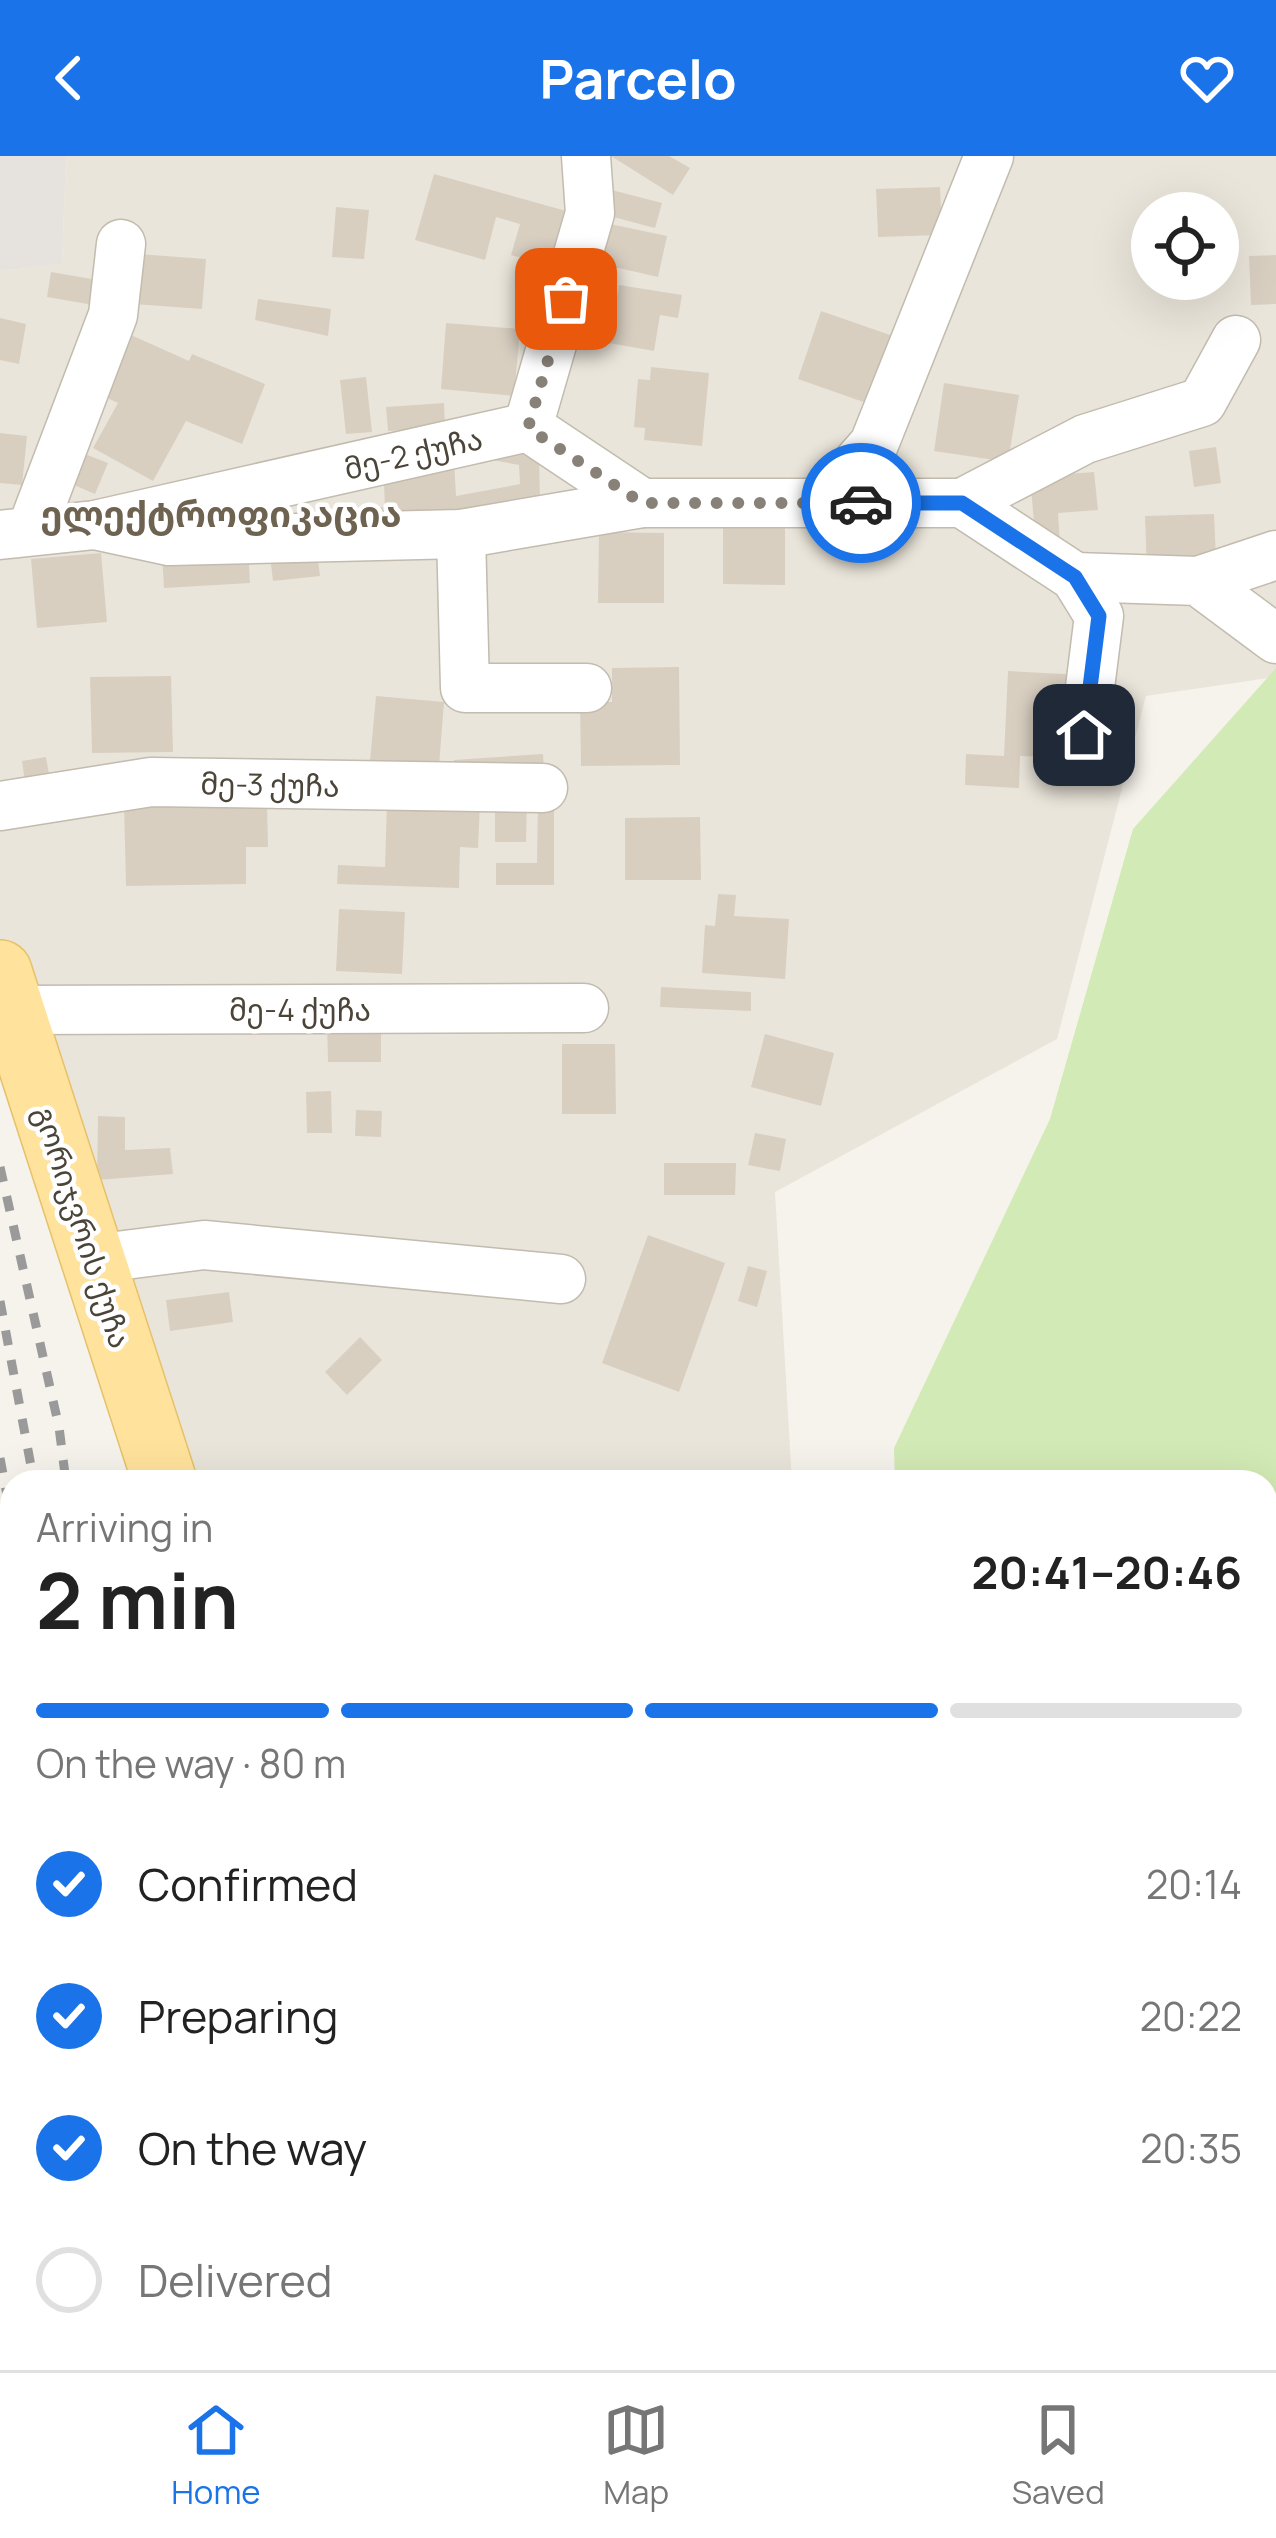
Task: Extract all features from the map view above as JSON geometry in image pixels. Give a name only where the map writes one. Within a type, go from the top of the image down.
[{"type":"main road","name":"გორიჯვრის ქუჩა","points":[[8,991],[161,1470]]},
{"type":"street","points":[[586,156],[590,213],[528,428],[642,503]]},
{"type":"street","points":[[822,502],[874,444],[989,156]]},
{"type":"street","points":[[15,533],[113,315],[121,244]]},
{"type":"street","points":[[1084,735],[1099,616],[1075,577],[962,503],[1085,439],[1202,402],[1236,340]]},
{"type":"street","name":"მე-2 ქუჩა","points":[[15,533],[95,524],[528,428]]},
{"type":"street","name":"მე-2 ქუჩა","points":[[95,524],[169,541],[461,534],[642,503],[962,503]]},
{"type":"street","points":[[461,534],[465,688],[586,688]]},
{"type":"street","points":[[1075,577],[1198,580],[1276,555]]},
{"type":"street","points":[[1198,580],[1276,639]]},
{"type":"street","name":"მე-3 ქუჩა","points":[[0,806],[151,782],[543,788]]},
{"type":"street","name":"მე-4 ქუჩა","points":[[8,991],[584,1008]]},
{"type":"street","points":[[93,1259],[204,1245],[561,1279]]},
{"type":"shaded area","points":[[0,156],[66,156],[62,264],[0,271]]},
{"type":"shaded area","points":[[66,156],[1276,156],[1276,677],[1146,696],[1057,1039],[775,1192],[791,1470],[180,1470],[0,973],[0,271],[62,264]]},
{"type":"green space","points":[[1276,668],[1276,1470],[895,1470],[894,1448],[1050,1119],[1133,829]]},
{"type":"building","points":[[611,156],[669,156],[690,168],[673,195]]},
{"type":"building","points":[[434,174],[577,214],[561,269],[511,255],[520,224],[496,217],[485,260],[415,240]]},
{"type":"building","points":[[940,187],[942,235],[878,237],[876,189]]},
{"type":"building","points":[[608,189],[662,203],[655,228],[602,214]]},
{"type":"building","points":[[336,207],[369,210],[364,259],[332,257]]},
{"type":"building","points":[[596,221],[667,236],[658,277],[610,266],[607,283],[584,278]]},
{"type":"building","points":[[124,253],[206,259],[202,309],[121,303]]},
{"type":"building","points":[[1276,255],[1276,304],[1251,305],[1249,256]]},
{"type":"building","points":[[51,272],[109,282],[105,307],[47,297]]},
{"type":"building","points":[[619,285],[682,295],[678,318],[660,315],[654,351],[609,343]]},
{"type":"building","points":[[258,299],[331,309],[328,336],[255,320]]},
{"type":"building","points":[[821,311],[896,337],[872,405],[798,379]]},
{"type":"building","points":[[0,318],[26,324],[19,364],[0,360]]},
{"type":"building","points":[[446,323],[520,329],[514,396],[441,389]]},
{"type":"building","points":[[120,330],[189,361],[192,354],[265,384],[242,444],[186,421],[153,481],[93,448],[118,403],[92,391]]},
{"type":"building","points":[[651,367],[709,373],[702,446],[644,440],[645,428],[634,427],[638,379],[650,380]]},
{"type":"building","points":[[366,377],[372,432],[346,434],[340,380]]},
{"type":"building","points":[[944,383],[1019,395],[1008,462],[934,451]]},
{"type":"building","points":[[444,403],[445,428],[388,431],[386,407]]},
{"type":"building","points":[[0,433],[27,436],[22,485],[0,483]]},
{"type":"building","points":[[494,446],[539,455],[540,503],[323,526],[321,510],[385,507],[383,464],[454,460],[456,496],[520,484],[519,465],[492,460]]},
{"type":"building","points":[[1216,447],[1221,483],[1194,487],[1189,451]]},
{"type":"building","points":[[72,449],[108,463],[95,494],[60,479]]},
{"type":"building","points":[[1094,472],[1098,510],[1058,513],[1060,544],[1025,522],[1034,522],[1030,477]]},
{"type":"building","points":[[1214,514],[1216,559],[1147,571],[1145,516]]},
{"type":"building","points":[[723,527],[785,527],[785,585],[723,584]]},
{"type":"building","points":[[599,532],[664,533],[664,603],[598,603]]},
{"type":"building","points":[[248,548],[250,583],[164,588],[162,554]]},
{"type":"building","points":[[317,552],[320,576],[273,581],[270,556]]},
{"type":"building","points":[[101,553],[107,622],[37,628],[31,559]]},
{"type":"building","points":[[679,667],[680,765],[581,766],[580,702],[612,702],[612,668]]},
{"type":"building","points":[[1008,671],[1082,675],[1079,740],[1048,738],[1047,757],[1020,756],[1019,788],[965,785],[966,754],[1004,756]]},
{"type":"building","points":[[171,676],[173,752],[92,753],[90,677]]},
{"type":"building","points":[[376,696],[444,702],[439,767],[370,761]]},
{"type":"building","points":[[543,754],[544,770],[455,776],[454,760]]},
{"type":"building","points":[[46,757],[51,786],[26,790],[22,761]]},
{"type":"building","points":[[495,796],[527,796],[526,842],[495,842]]},
{"type":"building","points":[[538,798],[554,798],[554,885],[496,885],[496,863],[537,863]]},
{"type":"building","points":[[387,800],[480,803],[478,848],[460,847],[459,888],[337,884],[338,865],[385,867]]},
{"type":"building","points":[[267,802],[268,847],[246,847],[246,884],[126,886],[124,804]]},
{"type":"building","points":[[700,817],[701,880],[625,880],[625,818]]},
{"type":"building","points":[[718,894],[736,895],[734,916],[789,919],[785,979],[702,973],[705,925],[715,926]]},
{"type":"building","points":[[339,909],[405,912],[402,974],[336,971]]},
{"type":"building","points":[[661,987],[751,992],[751,1011],[660,1007]]},
{"type":"building","points":[[327,1024],[381,1024],[381,1062],[328,1062]]},
{"type":"building","points":[[765,1034],[834,1053],[821,1106],[751,1087]]},
{"type":"building","points":[[562,1044],[615,1044],[616,1114],[562,1114]]},
{"type":"building","points":[[331,1091],[332,1133],[307,1133],[306,1092]]},
{"type":"building","points":[[356,1110],[382,1111],[381,1137],[355,1136]]},
{"type":"building","points":[[98,1116],[125,1117],[125,1150],[170,1148],[173,1174],[97,1180]]},
{"type":"building","points":[[755,1133],[786,1139],[780,1171],[748,1165]]},
{"type":"building","points":[[664,1163],[736,1163],[735,1195],[664,1195]]},
{"type":"building","points":[[648,1235],[725,1263],[679,1392],[602,1363]]},
{"type":"building","points":[[748,1266],[767,1271],[757,1307],[738,1301]]},
{"type":"building","points":[[229,1292],[233,1322],[170,1331],[166,1300]]},
{"type":"building","points":[[360,1337],[382,1360],[347,1395],[325,1372]]},
{"type":"railway","points":[[0,1167],[64,1470]]},
{"type":"railway","points":[[0,1301],[32,1470]]},
{"type":"railway","points":[[0,1458],[2,1470]]},
{"type":"way so far","points":[[566,299],[528,428],[642,503],[861,503]]},
{"type":"district","name":"ელექტროფიკაცია","points":[[221,513]]},
{"type":"route","points":[[861,503],[962,503],[1075,577],[1099,616],[1084,735]]}]
